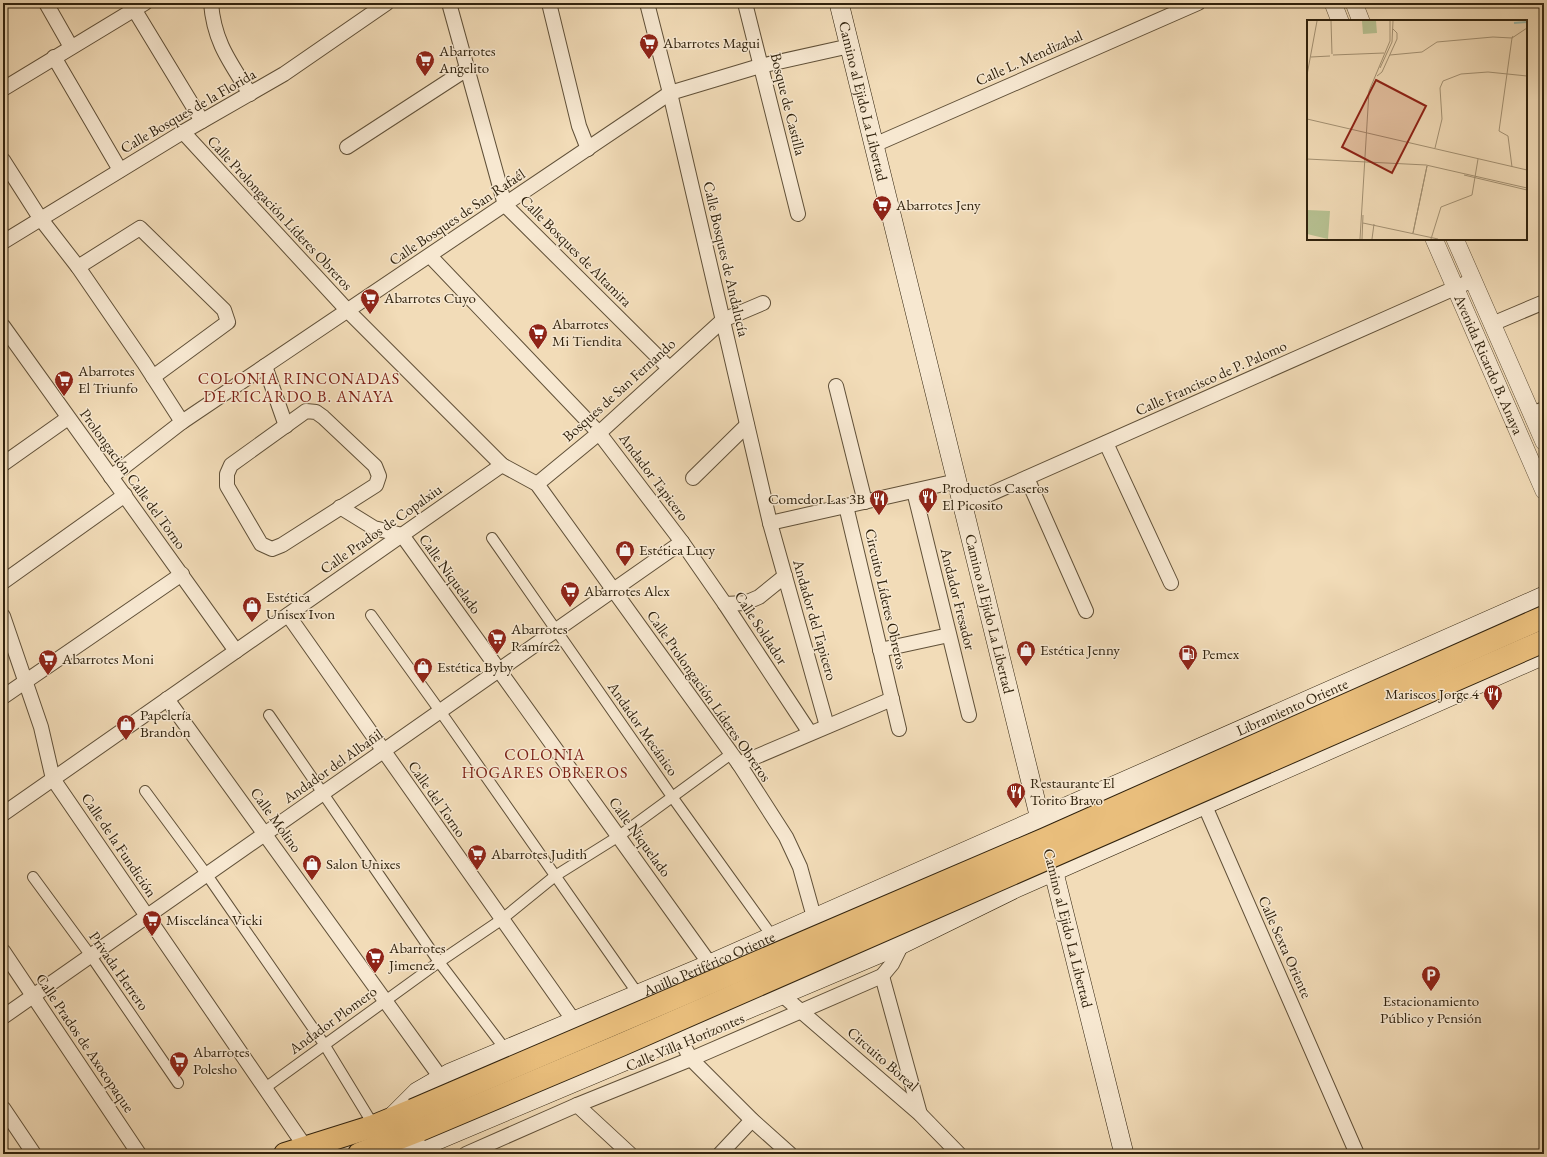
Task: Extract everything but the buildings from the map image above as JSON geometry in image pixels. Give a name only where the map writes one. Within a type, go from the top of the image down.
[{"type":"highway","name":"Libramiento Oriente","points":[[1047,847],[1544,617]]},
{"type":"highway","points":[[1047,847],[1544,641]]},
{"type":"highway","name":"Anillo Periférico Oriente","points":[[285,1154],[385,1130],[416,1120],[621,1045],[1047,847]]},
{"type":"highway","name":"Anillo Periférico Oriente","points":[[359,1154],[385,1130]]},
{"type":"main road","name":"Camino al Ejido La Libertad","points":[[839,3],[1124,1154]]},
{"type":"main road","name":"Libramiento Oriente","points":[[1047,847],[1181,755],[1544,596]]},
{"type":"main road","points":[[1502,614],[1512,611],[1521,613],[1529,618],[1535,625],[1538,634],[1536,653],[1523,665]]},
{"type":"main road","points":[[1047,847],[1205,805],[1544,655]]},
{"type":"main road","name":"Anillo Periférico Oriente","points":[[996,837],[1047,847],[1018,887],[902,944],[428,1144],[385,1130],[417,1092],[441,1078],[505,1049],[710,964],[996,837]]},
{"type":"street","points":[[46,3],[70,47]]},
{"type":"street","points":[[211,3],[213,23],[218,39],[250,94]]},
{"type":"street","name":"Calle Bosques de la Florida","points":[[3,242],[183,132],[284,74],[387,3]]},
{"type":"street","name":"Calle Bosques de Altamira","points":[[449,3],[466,69],[505,205],[669,368]]},
{"type":"street","points":[[549,3],[579,126],[588,149]]},
{"type":"street","name":"Calle Bosques de Andalucía","points":[[647,3],[670,93],[770,523]]},
{"type":"street","name":"Bosque de Castilla","points":[[745,3],[798,214]]},
{"type":"street","name":"Calle L. Mendizabal","points":[[874,145],[1198,3]]},
{"type":"street","points":[[1333,3],[1340,20]]},
{"type":"street","points":[[1354,3],[1361,20]]},
{"type":"street","points":[[3,89],[70,47],[140,6],[202,121]]},
{"type":"street","name":"Calle Bosques de San Rafaél","points":[[112,477],[182,422],[670,93],[760,66],[850,46]]},
{"type":"street","points":[[54,57],[120,170]]},
{"type":"street","points":[[347,147],[466,69]]},
{"type":"street","name":"Calle Prolongación Líderes Obreros","points":[[183,132],[348,311],[502,465],[537,484],[735,759],[786,838],[800,867],[814,917]]},
{"type":"street","points":[[3,160],[40,218],[78,267],[182,422]]},
{"type":"street","points":[[78,267],[140,228],[224,310],[228,322],[153,377]]},
{"type":"street","name":"Avenida Ricardo B. Anaya","points":[[1434,240],[1544,491]]},
{"type":"street","name":"Avenida Ricardo B. Anaya","points":[[1455,240],[1492,324],[1538,411],[1544,442]]},
{"type":"street","name":"Andador Tapicero","points":[[430,256],[599,433],[682,542]]},
{"type":"street","name":"Calle Francisco de P. Palomo","points":[[963,506],[1473,280]]},
{"type":"street","points":[[1492,324],[1544,302]]},
{"type":"street","points":[[723,320],[763,303]]},
{"type":"street","name":"Bosques de San Fernando","points":[[537,484],[599,433],[723,320]]},
{"type":"street","name":"Prolongación Calle del Torno","points":[[3,326],[8,343],[68,418],[112,477],[236,651]]},
{"type":"street","points":[[265,366],[286,426]]},
{"type":"street","points":[[836,386],[865,502]]},
{"type":"street","points":[[306,411],[316,412],[375,466],[379,476],[376,485],[340,507],[282,545],[272,549],[261,544],[227,486],[227,474],[231,465],[306,411]]},
{"type":"street","points":[[3,464],[68,418]]},
{"type":"street","points":[[693,478],[747,425]]},
{"type":"street","points":[[1106,443],[1171,583]]},
{"type":"street","name":"Calle Prados de Copalxiu","points":[[3,814],[502,465]]},
{"type":"street","points":[[1027,478],[1086,610]]},
{"type":"street","points":[[770,523],[957,481]]},
{"type":"street","name":"Andador Fresador","points":[[914,491],[968,715]]},
{"type":"street","points":[[3,582],[125,495]]},
{"type":"street","name":"Circuito Líderes Obreros","points":[[846,506],[899,729]]},
{"type":"street","points":[[340,507],[374,528],[402,535]]},
{"type":"street","name":"Andador del Tapicero","points":[[770,523],[827,726]]},
{"type":"street","name":"Calle Niquelado","points":[[402,535],[710,964]]},
{"type":"street","name":"Andador Mecánico","points":[[492,538],[673,798],[772,936]]},
{"type":"street","name":"Andador del Albañil","points":[[3,1017],[682,542]]},
{"type":"street","name":"Calle Soldador","points":[[682,542],[725,604],[810,734]]},
{"type":"street","points":[[3,696],[182,574]]},
{"type":"street","points":[[725,604],[745,603],[759,596],[785,576]]},
{"type":"street","name":"Calle del Torno","points":[[288,615],[501,920],[574,1021]]},
{"type":"street","points":[[371,615],[638,994]]},
{"type":"street","points":[[3,616],[41,727],[53,779]]},
{"type":"street","points":[[880,650],[949,635]]},
{"type":"street","name":"Calle Molino","points":[[167,699],[441,1078]]},
{"type":"street","points":[[735,759],[810,734],[892,699]]},
{"type":"street","points":[[269,715],[439,962],[505,1049]]},
{"type":"street","points":[[1246,727],[1236,744],[1236,753],[1247,772],[1259,780]]},
{"type":"street","name":"Calle Sexta Oriente","points":[[1181,755],[1205,805],[1357,1154]]},
{"type":"street","name":"Andador Plomero","points":[[266,1088],[324,1044],[501,920],[555,876],[619,836],[673,798],[735,759]]},
{"type":"street","name":"Calle de la Fundición","points":[[53,779],[306,1148]]},
{"type":"street","points":[[145,791],[207,875],[385,1130]]},
{"type":"street","points":[[996,837],[1006,842],[1014,849],[1020,858],[1022,879],[1018,887]]},
{"type":"street","name":"Privada Herrero","points":[[33,877],[91,956],[178,1083]]},
{"type":"street","name":"Calle Villa Horizontes","points":[[469,1154],[577,1105],[691,1059],[882,976],[892,964],[902,944]]},
{"type":"street","name":"Calle Prados de Axocopaque","points":[[3,951],[139,1154]]},
{"type":"street","points":[[882,976],[920,1114]]},
{"type":"street","name":"Circuito Boreal","points":[[781,994],[920,1114],[959,1154]]},
{"type":"street","points":[[680,1037],[691,1059],[752,1120],[790,1154]]},
{"type":"street","points":[[577,1105],[630,1154]]},
{"type":"street","points":[[3,1108],[34,1154]]},
{"type":"street","points":[[720,1154],[752,1120]]},
{"type":"place","name":"Abarrotes Magui","points":[[649,60]]},
{"type":"place","name":"Abarrotes Angelito","points":[[425,77]]},
{"type":"place","name":"Abarrotes Jeny","points":[[882,222]]},
{"type":"place","name":"Abarrotes Cuyo","points":[[370,315]]},
{"type":"place","name":"Abarrotes Mi Tiendita","points":[[538,350]]},
{"type":"place","name":"Abarrotes El Triunfo","points":[[64,397]]},
{"type":"place","name":"Productos Caseros El Picosito","points":[[928,514]]},
{"type":"place","name":"Comedor Las 3B","points":[[879,516]]},
{"type":"place","name":"Estética Lucy","points":[[625,567]]},
{"type":"place","name":"Abarrotes Alex","points":[[570,608]]},
{"type":"place","name":"Estética Unisex Ivon","points":[[252,623]]},
{"type":"place","name":"Abarrotes Ramírez","points":[[497,655]]},
{"type":"place","name":"Estética Jenny","points":[[1026,667]]},
{"type":"place","name":"Pemex","points":[[1188,671]]},
{"type":"place","name":"Abarrotes Moni","points":[[48,676]]},
{"type":"place","name":"Estética Byby","points":[[423,684]]},
{"type":"place","name":"Mariscos Jorge 4","points":[[1493,711]]},
{"type":"place","name":"Papelería Brandon","points":[[126,741]]},
{"type":"place","name":"Restaurante El Torito Bravo","points":[[1016,809]]},
{"type":"place","name":"Abarrotes Judith","points":[[477,871]]},
{"type":"place","name":"Salon Unixes","points":[[312,881]]},
{"type":"place","name":"Miscelánea Vicki","points":[[152,937]]},
{"type":"place","name":"Abarrotes Jimenez","points":[[375,974]]},
{"type":"place","name":"Estacionamiento Público y Pensión","points":[[1431,992]]},
{"type":"place","name":"Abarrotes Polesho","points":[[179,1078]]},
{"type":"district","name":"COLONIA RINCONADAS DE RICARDO B. ANAYA","points":[[299,387]]},
{"type":"district","name":"COLONIA HOGARES OBREROS","points":[[545,763]]}]
